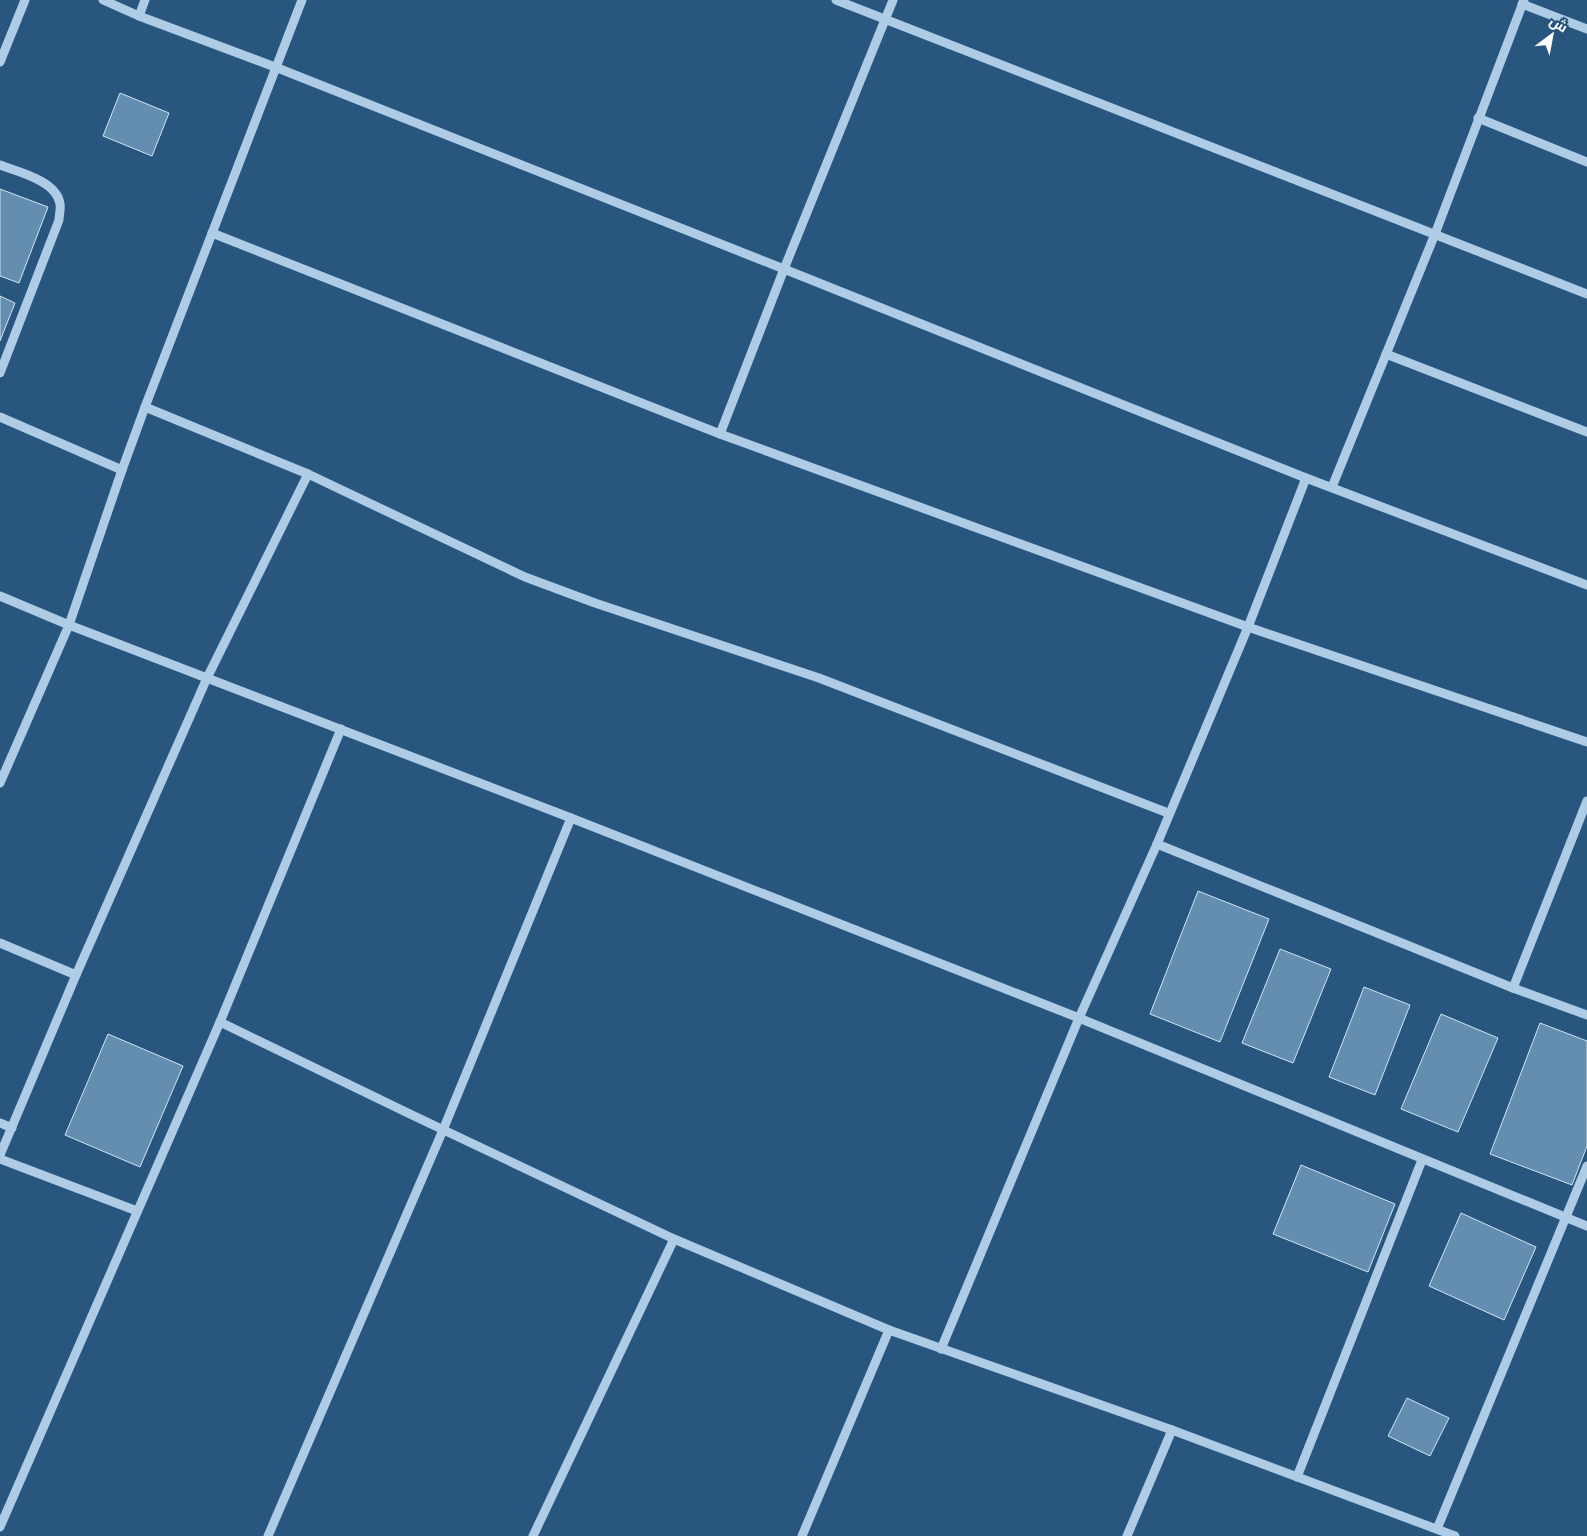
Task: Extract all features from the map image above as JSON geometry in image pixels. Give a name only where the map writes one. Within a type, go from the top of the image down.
[{"type":"street","points":[[0,62],[25,0]]},
{"type":"street","points":[[102,0],[139,16],[276,67],[1306,478],[1587,585]]},
{"type":"street","points":[[139,16],[145,0]]},
{"type":"street","points":[[0,783],[69,625],[145,407],[302,0]]},
{"type":"street","points":[[836,0],[1587,294]]},
{"type":"street","points":[[720,434],[784,269],[893,0]]},
{"type":"street","points":[[1332,487],[1435,234],[1523,2],[1587,29]]},
{"type":"street","points":[[1478,118],[1587,162]]},
{"type":"street","points":[[0,165],[44,183],[55,192],[60,204],[59,220],[0,373]]},
{"type":"street","points":[[212,232],[720,434],[1248,627],[1587,742]]},
{"type":"street","points":[[1386,354],[1587,432]]},
{"type":"street","points":[[145,407],[308,474],[525,577],[595,603],[819,678],[1168,814]]},
{"type":"street","points":[[0,417],[122,470]]},
{"type":"street","points":[[137,1212],[0,1157],[76,975],[207,678],[308,474]]},
{"type":"street","points":[[941,1349],[1079,1018],[1157,844],[1248,627],[1306,478]]},
{"type":"street","points":[[0,596],[69,625],[571,818],[1079,1018],[1587,1226]]},
{"type":"street","points":[[0,1527],[220,1022],[340,729]]},
{"type":"street","points":[[1513,988],[1587,801]]},
{"type":"street","points":[[268,1536],[443,1130],[571,818]]},
{"type":"street","points":[[1157,844],[1513,988],[1587,1015]]},
{"type":"street","points":[[0,942],[76,975]]},
{"type":"street","points":[[220,1022],[674,1239],[889,1330],[1172,1430],[1455,1536]]},
{"type":"street","points":[[0,1123],[12,1128]]},
{"type":"street","points":[[1297,1477],[1422,1160]]},
{"type":"street","points":[[1437,1529],[1587,1166]]},
{"type":"street","points":[[533,1536],[674,1239]]},
{"type":"street","points":[[802,1536],[889,1330]]},
{"type":"street","points":[[1127,1536],[1172,1430]]},
{"type":"building","points":[[120,93],[169,113],[152,156],[103,136]]},
{"type":"building","points":[[0,189],[48,207],[19,283],[0,276]]},
{"type":"building","points":[[0,296],[15,303],[0,341]]},
{"type":"building","points":[[1198,891],[1269,919],[1220,1042],[1150,1014]]},
{"type":"building","points":[[1280,949],[1331,969],[1293,1063],[1242,1043]]},
{"type":"building","points":[[1364,987],[1410,1005],[1375,1095],[1329,1077]]},
{"type":"building","points":[[1441,1014],[1498,1038],[1458,1132],[1401,1109]]},
{"type":"building","points":[[1540,1023],[1587,1041],[1587,1146],[1572,1185],[1490,1154]]},
{"type":"building","points":[[108,1034],[183,1066],[140,1167],[65,1135]]},
{"type":"building","points":[[1301,1165],[1395,1204],[1368,1272],[1273,1234]]},
{"type":"building","points":[[1461,1213],[1536,1247],[1504,1320],[1429,1286]]},
{"type":"building","points":[[1407,1398],[1449,1418],[1430,1456],[1388,1436]]}]
